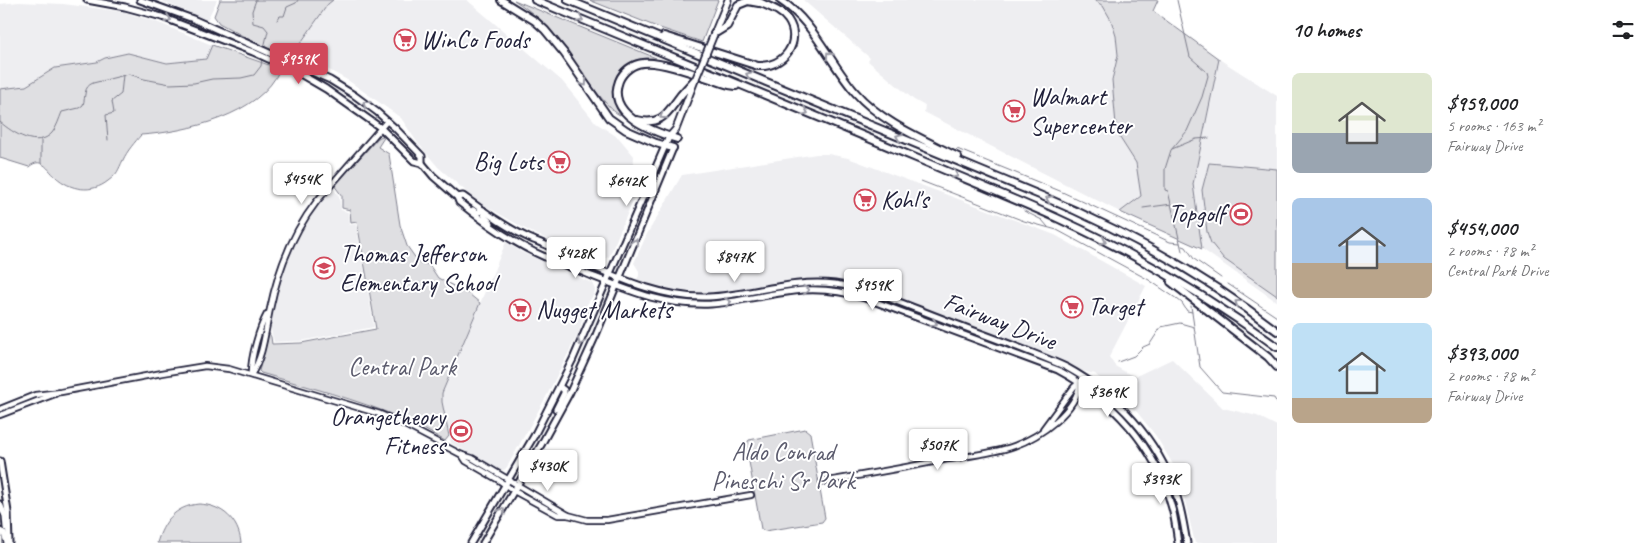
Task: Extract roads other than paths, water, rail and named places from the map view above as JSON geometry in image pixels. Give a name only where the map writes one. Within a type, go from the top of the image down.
[{"type":"highway","points":[[501,0],[535,21],[545,30],[564,53],[609,118],[626,130],[673,148]]},
{"type":"highway","points":[[534,0],[1055,217],[1150,266],[1211,303],[1277,347]]},
{"type":"highway","points":[[568,0],[1025,189],[1088,217],[1156,252],[1219,290],[1277,331]]},
{"type":"highway","points":[[613,18],[732,58],[764,66],[774,64],[783,59],[790,51],[793,37],[791,27],[786,18],[778,11],[755,0]]},
{"type":"highway","points":[[780,0],[806,22],[854,91],[874,110],[927,142],[1025,189]]},
{"type":"highway","points":[[714,34],[728,26],[738,5],[748,1],[763,4]]},
{"type":"highway","points":[[677,139],[635,122],[624,112],[617,96],[620,78],[626,70],[641,63],[655,63],[729,85],[744,87]]},
{"type":"highway","points":[[631,118],[646,121],[660,119],[670,111],[696,78]]},
{"type":"highway","points":[[1150,266],[1268,357],[1277,366]]},
{"type":"main road","name":"Fairway Drive","points":[[87,0],[162,17],[254,50]]},
{"type":"main road","name":"Fairway Drive","points":[[140,0],[186,16],[254,50],[316,73],[336,83],[387,121],[422,156],[422,163],[433,176],[458,199],[502,233],[545,257],[616,286],[661,301],[689,304],[718,303],[798,290],[832,291],[865,298],[1051,367],[1100,388],[1141,429],[1167,470],[1176,494],[1187,543]]},
{"type":"main road","points":[[696,78],[728,0]]},
{"type":"main road","name":"Fairway Drive","points":[[275,59],[326,88],[381,128],[414,162],[422,163]]},
{"type":"main road","points":[[483,543],[577,376],[677,139],[676,129],[688,90]]},
{"type":"main road","points":[[471,543],[507,482],[574,359],[665,146],[669,137],[676,129]]},
{"type":"main road","name":"Fairway Drive","points":[[458,199],[477,213],[483,210],[530,238],[610,273],[657,290],[695,296],[720,295],[793,284],[821,283],[845,286],[870,292],[1066,367],[1124,419],[1152,457],[1169,498],[1174,515],[1178,543]]},
{"type":"main road","points":[[483,210],[487,220],[502,233]]},
{"type":"main road","points":[[955,331],[971,334],[1005,346],[1011,345]]},
{"type":"main road","points":[[552,423],[551,419],[564,393],[564,390],[560,387]]},
{"type":"main road","points":[[0,461],[5,489],[9,531],[8,543]]},
{"type":"main road","points":[[0,504],[6,527],[9,531]]},
{"type":"main road","points":[[0,532],[4,533],[8,543]]},
{"type":"main road","points":[[0,532],[0,543]]},
{"type":"street","points":[[251,375],[256,366],[264,340],[270,309],[292,242],[308,212],[387,121]]},
{"type":"street","points":[[0,409],[35,395],[205,366],[229,368],[380,414],[401,423],[462,455],[472,458],[558,516],[568,515],[587,520],[607,520],[751,495]]},
{"type":"street","points":[[822,482],[999,450],[1023,442],[1053,424],[1065,412],[1080,390],[1082,380]]},
{"type":"street","points":[[0,414],[61,392]]},
{"type":"waterway","points":[[256,0],[252,11],[253,23],[264,26],[268,31],[264,48]]},
{"type":"waterway","points":[[277,20],[280,16],[284,16],[287,7],[298,0]]},
{"type":"waterway","points":[[1177,0],[1190,57],[1207,72],[1208,76],[1202,97],[1187,131],[1171,150],[1165,169],[1165,190],[1168,191],[1182,251]]},
{"type":"waterway","points":[[0,122],[18,135],[39,140],[46,138],[52,133],[57,126],[62,112],[79,108],[83,105],[86,89],[93,83],[129,74],[170,84],[241,78],[254,75],[261,66],[262,59]]},
{"type":"waterway","points":[[108,140],[106,115],[114,113],[112,101],[121,94],[123,75]]},
{"type":"waterway","points":[[1172,149],[1196,139],[1209,138]]},
{"type":"waterway","points":[[41,139],[41,163]]},
{"type":"waterway","points":[[955,151],[957,149],[1060,191],[1170,242],[1180,243]]},
{"type":"waterway","points":[[921,181],[1024,221],[1057,230],[1149,280],[1182,303],[1187,311],[1192,312]]},
{"type":"waterway","points":[[1143,208],[1172,204]]},
{"type":"waterway","points":[[1024,211],[1042,220],[1048,227]]},
{"type":"waterway","points":[[1182,246],[1186,247],[1194,259],[1221,278]]},
{"type":"waterway","points":[[1228,284],[1277,317]]},
{"type":"waterway","points":[[1191,306],[1200,367],[1222,392],[1274,398],[1277,403]]},
{"type":"waterway","points":[[1118,362],[1134,356],[1143,347],[1150,344],[1161,327],[1180,323],[1194,327]]},
{"type":"place","name":"WinCo Foods","points":[[405,40]]},
{"type":"place","name":"Walmart Supercenter","points":[[1014,111]]},
{"type":"place","name":"Big Lots","points":[[559,162]]},
{"type":"place","name":"Kohl's","points":[[865,200]]},
{"type":"place","name":"Topgolf","points":[[1241,214]]},
{"type":"place","name":"Thomas Jefferson Elementary School","points":[[324,268]]},
{"type":"place","name":"Target","points":[[1072,307]]},
{"type":"place","name":"Nugget Markets","points":[[520,310]]},
{"type":"place","name":"Orangetheory Fitness","points":[[461,431]]},
{"type":"park label","name":"Central Park","points":[[402,367]]},
{"type":"park label","name":"Aldo Conrad Pineschi Sr Park","points":[[783,466]]}]
